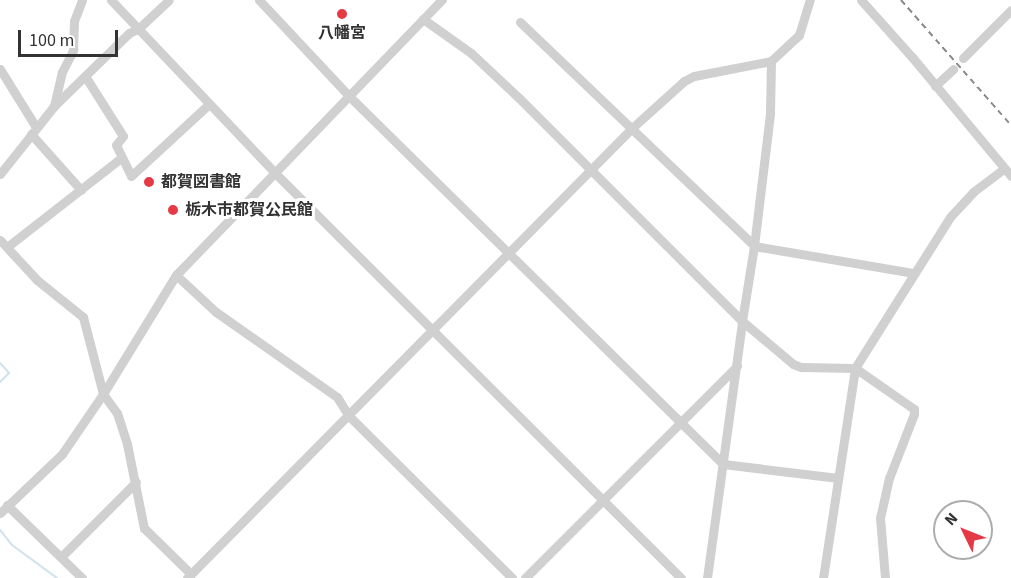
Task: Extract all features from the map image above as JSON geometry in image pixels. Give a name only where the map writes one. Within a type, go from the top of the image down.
[{"type":"street","points":[[54,106],[62,72],[73,50],[74,21],[82,0]]},
{"type":"street","points":[[111,0],[274,172],[681,578]]},
{"type":"street","points":[[0,174],[54,106],[129,33],[138,29],[169,0]]},
{"type":"street","points":[[259,0],[349,96],[723,464],[838,478]]},
{"type":"street","points":[[121,158],[81,190],[3,244],[37,280],[83,317],[103,394],[117,414],[136,482],[144,528],[189,576],[511,253],[632,128],[684,81],[694,76],[771,61],[799,35],[810,0]]},
{"type":"street","points":[[861,0],[1011,176]]},
{"type":"street","points":[[0,513],[62,454],[103,394],[176,275],[438,1]]},
{"type":"street","points":[[963,58],[1011,10]]},
{"type":"street","points":[[423,19],[471,53],[591,169],[742,321],[793,364],[801,367],[855,368],[914,409],[889,478],[880,518],[885,578]]},
{"type":"street","points":[[520,22],[754,246],[913,273]]},
{"type":"street","points":[[707,578],[754,246],[770,113],[771,61]]},
{"type":"street","points":[[0,69],[33,131],[81,190]]},
{"type":"street","points":[[935,86],[953,69]]},
{"type":"street","points":[[85,76],[123,135],[116,145],[131,176],[209,104]]},
{"type":"street","points":[[823,578],[855,368],[950,217],[973,192],[1004,169]]},
{"type":"street","points":[[176,275],[226,319],[337,397],[349,416],[513,578]]},
{"type":"street","points":[[525,578],[737,366]]},
{"type":"street","points":[[61,557],[136,482]]},
{"type":"street","points":[[7,505],[82,578]]},
{"type":"waterway","points":[[0,363],[9,373],[0,382]]},
{"type":"waterway","points":[[0,530],[12,545],[57,578]]},
{"type":"railway","points":[[901,0],[1011,125]]},
{"type":"place","name":"八幡宮","points":[[342,14]]},
{"type":"place","name":"都賀図書館","points":[[149,182]]},
{"type":"place","name":"栃木市都賀公民館","points":[[173,210]]}]
